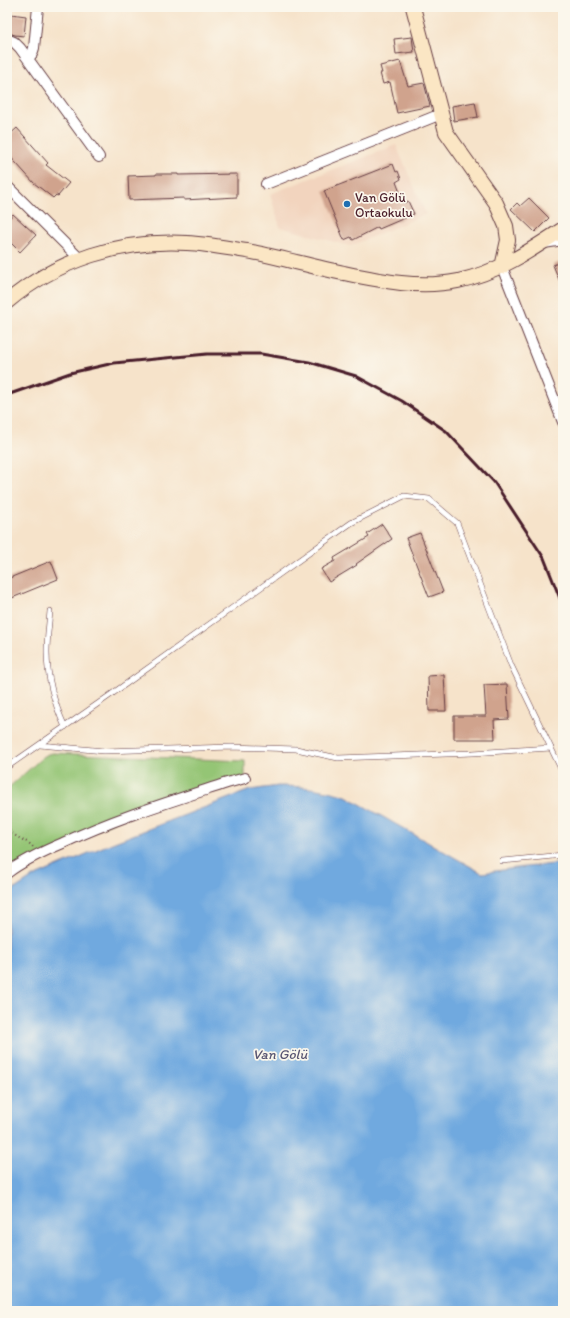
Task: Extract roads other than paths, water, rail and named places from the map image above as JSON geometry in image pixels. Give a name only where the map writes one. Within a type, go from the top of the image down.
[{"type":"street","points":[[28,59],[34,48],[38,7]]},
{"type":"street","points":[[413,7],[446,132],[496,203],[506,226],[508,240],[502,267],[563,422]]},
{"type":"street","points":[[7,39],[17,45],[28,59],[99,157]]},
{"type":"street","points":[[266,184],[441,114]]},
{"type":"street","points":[[7,186],[80,259]]},
{"type":"street","points":[[7,302],[23,288],[38,279],[80,259],[96,254],[153,243],[186,243],[249,251],[373,279],[402,284],[428,285],[481,276],[502,267],[563,229]]},
{"type":"street","points":[[540,244],[563,240]]},
{"type":"street","points":[[7,874],[35,856],[118,820],[220,785],[245,778]]},
{"type":"lane","points":[[7,767],[351,523],[404,496],[429,499],[457,523],[511,665],[563,773]]},
{"type":"lane","points":[[50,611],[47,651],[48,668],[56,704],[65,727]]},
{"type":"lane","points":[[40,745],[104,751],[231,747],[296,749],[338,758],[473,753],[551,748]]},
{"type":"lane","points":[[502,861],[563,855]]},
{"type":"water","name":"Van Gölü","points":[[278,786],[313,788],[346,796],[482,873],[563,863],[563,1311],[7,1311],[7,894],[33,877],[112,843],[250,790]]},
{"type":"railway","points":[[7,395],[70,373],[114,363],[207,354],[261,354],[309,362],[356,376],[402,401],[446,431],[494,482],[544,558],[563,606]]},
{"type":"place","name":"Van Gölü Ortaokulu","points":[[347,204]]}]
